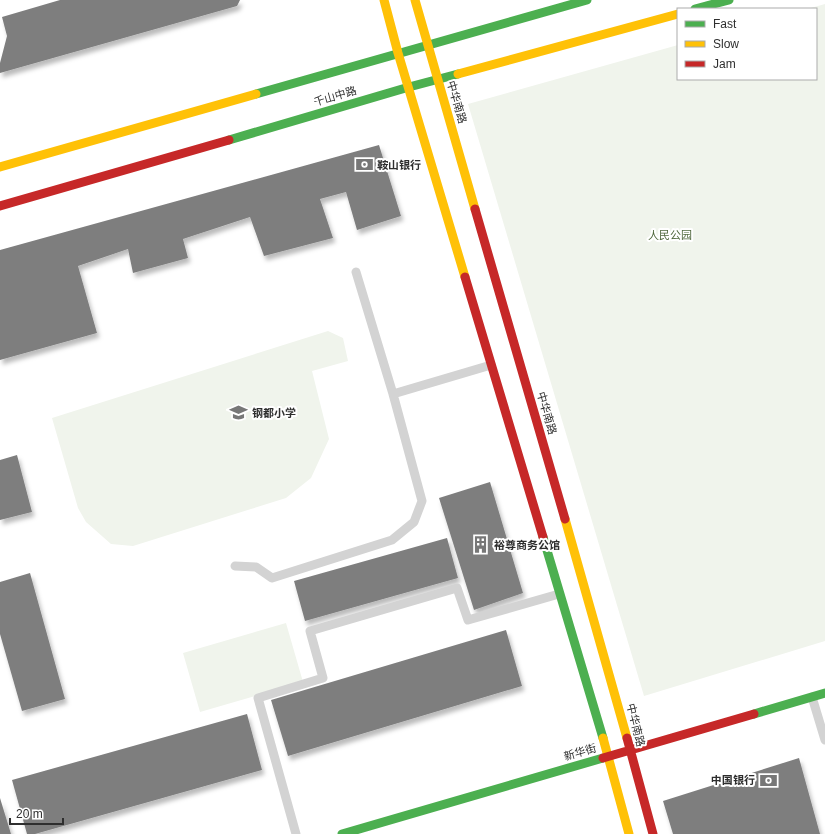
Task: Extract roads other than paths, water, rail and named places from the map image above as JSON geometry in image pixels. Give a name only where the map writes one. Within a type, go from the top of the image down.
[{"type":"main road","points":[[384,0],[398,53],[608,756],[629,834]]},
{"type":"main road","name":"中华南路","points":[[415,0],[622,718],[653,834]]},
{"type":"main road","points":[[0,167],[586,0]]},
{"type":"main road","points":[[699,8],[728,0]]},
{"type":"main road","name":"千山中路","points":[[0,206],[409,87],[677,14]]},
{"type":"main road","name":"新华街","points":[[342,834],[825,693]]},
{"type":"lane","points":[[235,566],[256,567],[272,578],[392,540],[414,522],[422,501],[356,272]]},
{"type":"lane","points":[[392,394],[491,365]]},
{"type":"lane","points":[[296,834],[258,698],[323,678],[310,632],[457,588],[468,620],[559,594]]},
{"type":"lane","points":[[812,697],[825,740]]},
{"type":"place","name":"鞍山银行","points":[[364,165]]},
{"type":"place","name":"钢都小学","points":[[239,413]]},
{"type":"place","name":"裕尊商务公馆","points":[[481,545]]},
{"type":"place","name":"中国银行","points":[[768,780]]},
{"type":"park label","name":"人民公园","points":[[670,235]]}]
